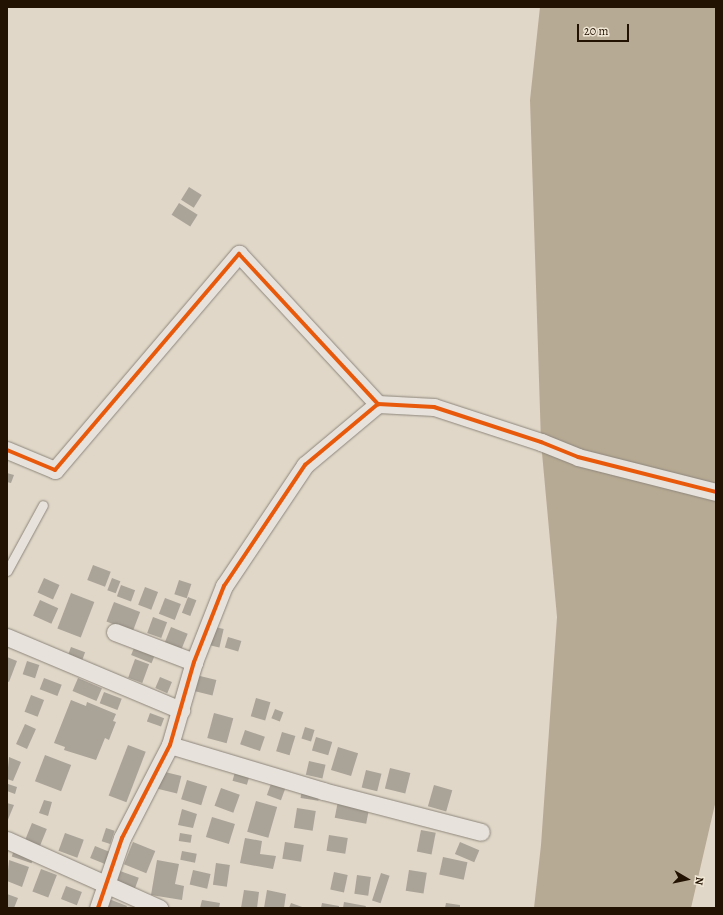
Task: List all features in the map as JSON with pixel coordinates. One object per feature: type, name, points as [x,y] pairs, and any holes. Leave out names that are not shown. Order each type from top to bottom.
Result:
[{"type":"street","points":[[7,450],[55,470],[239,254],[378,404]]},
{"type":"street","points":[[98,908],[122,838],[170,745],[182,710],[194,662],[224,586],[305,465],[378,404],[434,407],[541,442],[578,457],[716,492]]},
{"type":"street","points":[[115,632],[194,662]]},
{"type":"street","points":[[7,637],[182,710]]},
{"type":"street","points":[[170,745],[323,791],[481,832]]},
{"type":"street","points":[[7,840],[159,908]]},
{"type":"lane","points":[[7,571],[43,505]]},
{"type":"shaded area","points":[[540,7],[716,7],[716,800],[691,908],[534,908],[541,845],[557,617],[541,442],[530,100]]},
{"type":"building","points":[[189,187],[202,195],[194,208],[181,200]]},
{"type":"building","points":[[179,203],[198,215],[190,227],[172,215]]},
{"type":"building","points":[[7,473],[14,475],[11,483],[7,482]]},
{"type":"building","points":[[93,565],[111,572],[105,587],[87,580]]},
{"type":"building","points":[[44,578],[60,585],[53,600],[37,593]]},
{"type":"building","points":[[112,578],[120,581],[116,593],[107,590]]},
{"type":"building","points":[[179,580],[191,584],[187,598],[174,594]]},
{"type":"building","points":[[121,585],[135,590],[131,601],[117,596]]},
{"type":"building","points":[[145,587],[158,592],[151,610],[138,605]]},
{"type":"building","points":[[71,593],[94,602],[81,637],[57,628]]},
{"type":"building","points":[[188,597],[196,600],[190,616],[182,613]]},
{"type":"building","points":[[165,598],[181,604],[175,620],[159,614]]},
{"type":"building","points":[[40,600],[58,608],[51,624],[33,616]]},
{"type":"building","points":[[114,602],[140,612],[133,632],[106,622]]},
{"type":"building","points":[[153,617],[167,622],[161,638],[147,633]]},
{"type":"building","points":[[211,626],[224,629],[219,647],[207,645]]},
{"type":"building","points":[[171,627],[188,634],[179,654],[163,647]]},
{"type":"building","points":[[228,637],[241,641],[238,652],[225,648]]},
{"type":"building","points":[[136,643],[156,651],[152,663],[131,655]]},
{"type":"building","points":[[71,647],[85,652],[81,663],[67,658]]},
{"type":"building","points":[[7,657],[17,661],[9,682],[7,681]]},
{"type":"building","points":[[135,659],[149,664],[142,683],[128,678]]},
{"type":"building","points":[[27,661],[39,665],[35,678],[23,674]]},
{"type":"building","points":[[196,675],[216,680],[213,696],[192,691]]},
{"type":"building","points":[[160,677],[172,682],[167,693],[155,688]]},
{"type":"building","points":[[44,678],[62,685],[57,696],[40,689]]},
{"type":"building","points":[[78,678],[102,688],[96,701],[73,691]]},
{"type":"building","points":[[104,692],[122,699],[117,710],[100,703]]},
{"type":"building","points":[[31,695],[44,700],[38,717],[25,712]]},
{"type":"building","points":[[256,698],[270,702],[265,720],[251,716]]},
{"type":"building","points":[[71,700],[86,706],[87,702],[116,714],[113,721],[116,722],[109,740],[105,738],[96,760],[64,750],[65,747],[54,743]]},
{"type":"building","points":[[275,709],[283,712],[280,722],[271,718]]},
{"type":"building","points":[[150,713],[164,718],[161,727],[147,721]]},
{"type":"building","points":[[214,713],[233,718],[227,743],[207,738]]},
{"type":"building","points":[[25,724],[36,729],[27,749],[16,744]]},
{"type":"building","points":[[305,727],[315,730],[311,741],[301,738]]},
{"type":"building","points":[[245,730],[265,737],[260,751],[240,744]]},
{"type":"building","points":[[282,732],[295,736],[290,755],[276,751]]},
{"type":"building","points":[[316,737],[332,742],[328,755],[312,750]]},
{"type":"building","points":[[128,745],[146,752],[126,802],[109,795]]},
{"type":"building","points":[[338,747],[358,753],[351,776],[331,770]]},
{"type":"building","points":[[45,755],[71,765],[61,791],[35,781]]},
{"type":"building","points":[[9,757],[21,762],[13,781],[7,779]]},
{"type":"building","points":[[309,761],[326,765],[322,778],[306,775]]},
{"type":"building","points":[[390,768],[410,773],[405,793],[385,788]]},
{"type":"building","points":[[366,770],[382,774],[377,791],[362,787]]},
{"type":"building","points":[[161,771],[181,776],[177,794],[157,788]]},
{"type":"building","points":[[235,772],[249,776],[247,785],[233,781]]},
{"type":"building","points":[[187,780],[207,786],[201,805],[181,799]]},
{"type":"building","points":[[272,781],[286,786],[281,800],[267,795]]},
{"type":"building","points":[[8,784],[17,787],[15,794],[7,791]]},
{"type":"building","points":[[434,785],[452,790],[446,811],[428,806]]},
{"type":"building","points":[[221,788],[240,795],[233,813],[215,806]]},
{"type":"building","points":[[302,789],[320,792],[318,801],[301,798]]},
{"type":"building","points":[[44,800],[52,802],[48,816],[39,813]]},
{"type":"building","points":[[256,801],[277,807],[268,838],[247,832]]},
{"type":"building","points":[[338,801],[369,807],[366,824],[335,818]]},
{"type":"building","points":[[7,803],[14,805],[7,822]]},
{"type":"building","points":[[297,808],[316,811],[313,831],[294,828]]},
{"type":"building","points":[[182,809],[197,814],[193,828],[178,825]]},
{"type":"building","points":[[212,817],[235,824],[229,844],[206,837]]},
{"type":"building","points":[[32,823],[47,829],[40,847],[25,841]]},
{"type":"building","points":[[106,828],[115,831],[110,844],[102,841]]},
{"type":"building","points":[[421,830],[436,833],[432,854],[417,852]]},
{"type":"building","points":[[65,833],[84,840],[77,858],[59,851]]},
{"type":"building","points":[[180,833],[192,835],[191,843],[179,841]]},
{"type":"building","points":[[329,835],[348,838],[345,854],[326,851]]},
{"type":"building","points":[[245,838],[262,841],[260,854],[276,856],[273,869],[240,863]]},
{"type":"building","points":[[133,842],[155,851],[146,873],[124,864]]},
{"type":"building","points":[[285,842],[304,845],[301,862],[282,859]]},
{"type":"building","points":[[460,842],[479,850],[474,862],[455,854]]},
{"type":"building","points":[[95,846],[110,852],[105,864],[90,858]]},
{"type":"building","points":[[15,847],[35,854],[32,863],[12,856]]},
{"type":"building","points":[[182,851],[197,854],[195,863],[180,860]]},
{"type":"building","points":[[443,857],[467,862],[464,880],[439,875]]},
{"type":"building","points":[[9,860],[29,867],[22,887],[7,881]]},
{"type":"building","points":[[157,860],[179,864],[175,884],[184,886],[182,900],[151,895]]},
{"type":"building","points":[[216,863],[230,865],[227,887],[213,885]]},
{"type":"building","points":[[41,869],[57,875],[48,897],[32,891]]},
{"type":"building","points":[[193,870],[211,874],[207,889],[190,885]]},
{"type":"building","points":[[409,870],[427,873],[423,894],[406,891]]},
{"type":"building","points":[[120,871],[139,878],[134,890],[116,883]]},
{"type":"building","points":[[334,872],[348,875],[344,893],[330,890]]},
{"type":"building","points":[[381,873],[390,876],[381,903],[372,901]]},
{"type":"building","points":[[357,875],[371,877],[368,896],[354,894]]},
{"type":"building","points":[[66,886],[82,892],[77,905],[61,899]]},
{"type":"building","points":[[244,890],[259,892],[257,908],[241,908]]},
{"type":"building","points":[[267,890],[286,894],[284,908],[264,908]]},
{"type":"building","points":[[7,894],[18,898],[14,908],[7,908]]},
{"type":"building","points":[[109,899],[127,906],[126,908],[105,908]]},
{"type":"building","points":[[202,900],[220,903],[219,908],[200,908]]},
{"type":"building","points":[[344,902],[366,906],[365,908],[343,908]]},
{"type":"building","points":[[291,903],[305,908],[289,908]]},
{"type":"building","points":[[322,903],[339,906],[339,908],[321,908]]},
{"type":"building","points":[[446,903],[460,905],[460,908],[445,908]]},
{"type":"cycle path","points":[[7,450],[55,470],[239,254],[378,404]]},
{"type":"cycle path","points":[[98,908],[122,838],[170,745],[194,662],[224,586],[305,465],[378,404],[434,407],[541,442],[578,457],[716,492]]}]
